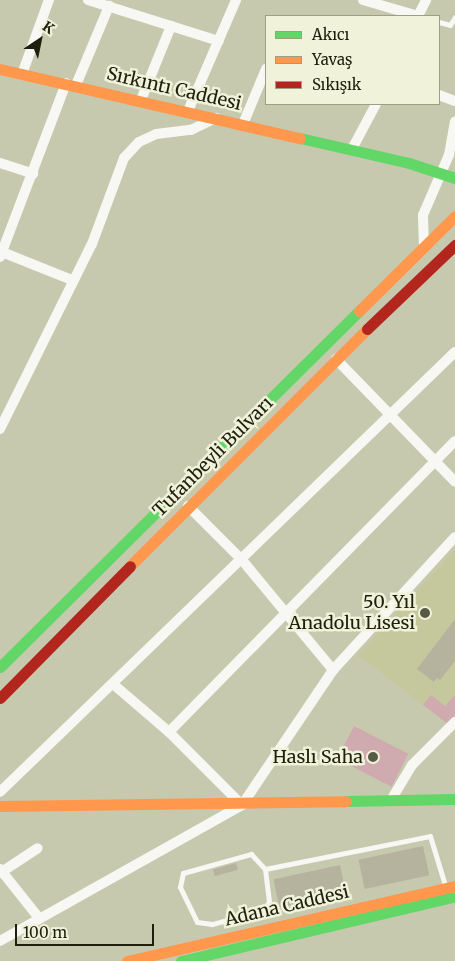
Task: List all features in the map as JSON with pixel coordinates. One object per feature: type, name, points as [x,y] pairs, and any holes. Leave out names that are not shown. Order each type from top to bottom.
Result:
[{"type":"main road","name":"Sırkıntı Caddesi","points":[[0,69],[352,149],[455,178]]},
{"type":"main road","name":"Tufanbeyli Bulvarı","points":[[0,667],[455,216]]},
{"type":"main road","name":"Tufanbeyli Bulvarı","points":[[0,698],[188,506],[336,359],[455,245]]},
{"type":"main road","points":[[0,806],[242,805],[455,799]]},
{"type":"main road","name":"Adana Caddesi","points":[[127,961],[450,887]]},
{"type":"main road","points":[[181,961],[455,897]]},
{"type":"street","points":[[22,74],[49,0]]},
{"type":"street","points":[[88,0],[219,41]]},
{"type":"street","points":[[188,111],[236,0]]},
{"type":"street","points":[[363,0],[415,15]]},
{"type":"street","points":[[418,15],[426,0]]},
{"type":"street","points":[[72,280],[1,254],[3,241],[71,84],[109,6]]},
{"type":"street","points":[[141,100],[171,26]]},
{"type":"street","points":[[243,124],[265,71]]},
{"type":"street","points":[[440,95],[455,101]]},
{"type":"street","points":[[352,149],[375,105]]},
{"type":"street","points":[[0,429],[72,280],[92,244],[124,158],[138,142],[156,134],[191,130],[217,118]]},
{"type":"street","points":[[424,246],[423,215],[449,156],[455,122]]},
{"type":"street","points":[[0,164],[33,174]]},
{"type":"street","points":[[0,792],[455,352]]},
{"type":"street","points":[[336,359],[455,482]]},
{"type":"street","points":[[169,732],[455,441]]},
{"type":"street","points":[[188,506],[242,560],[333,670]]},
{"type":"street","points":[[0,941],[242,805],[333,670],[455,537]]},
{"type":"street","points":[[113,684],[169,732],[242,805]]},
{"type":"street","points":[[391,800],[412,765],[455,722]]},
{"type":"street","points":[[38,848],[1,871],[39,918]]},
{"type":"lane","points":[[440,22],[450,25],[455,17]]},
{"type":"lane","points":[[266,869],[430,836],[450,887]]},
{"type":"lane","points":[[251,854],[266,869],[269,902],[263,910],[212,924],[197,922],[180,887],[183,872],[251,854]]},
{"type":"shaded area","name":"50. Yıl Anadolu Lisesi","points":[[455,550],[455,716],[448,724],[358,655]]},
{"type":"shaded area","points":[[431,695],[445,706],[455,695],[455,716],[448,724],[423,705]]},
{"type":"shaded area","name":"Haslı Saha","points":[[354,726],[408,754],[392,787],[337,759]]},
{"type":"building","points":[[455,619],[455,661],[440,680],[437,678],[434,682],[417,669]]},
{"type":"building","points":[[423,846],[429,875],[365,889],[358,860]]},
{"type":"building","points":[[236,863],[238,870],[215,876],[213,870]]},
{"type":"building","points":[[340,865],[346,893],[280,908],[273,879]]},
{"type":"traffic: fast","points":[[300,138],[409,163],[455,178]]},
{"type":"traffic: fast","points":[[0,667],[359,311]]},
{"type":"traffic: fast","points":[[346,801],[455,799]]},
{"type":"traffic: fast","points":[[181,961],[452,897]]},
{"type":"traffic: slow","points":[[0,69],[300,138]]},
{"type":"traffic: slow","points":[[359,311],[455,216]]},
{"type":"traffic: slow","points":[[130,566],[367,329]]},
{"type":"traffic: slow","points":[[0,806],[346,801]]},
{"type":"traffic: slow","points":[[127,961],[455,886]]},
{"type":"traffic: jam","points":[[367,329],[455,245]]},
{"type":"traffic: jam","points":[[0,698],[130,566]]},
{"type":"place","name":"50. Yıl Anadolu Lisesi","points":[[425,613]]},
{"type":"place","name":"Haslı Saha","points":[[373,757]]}]
